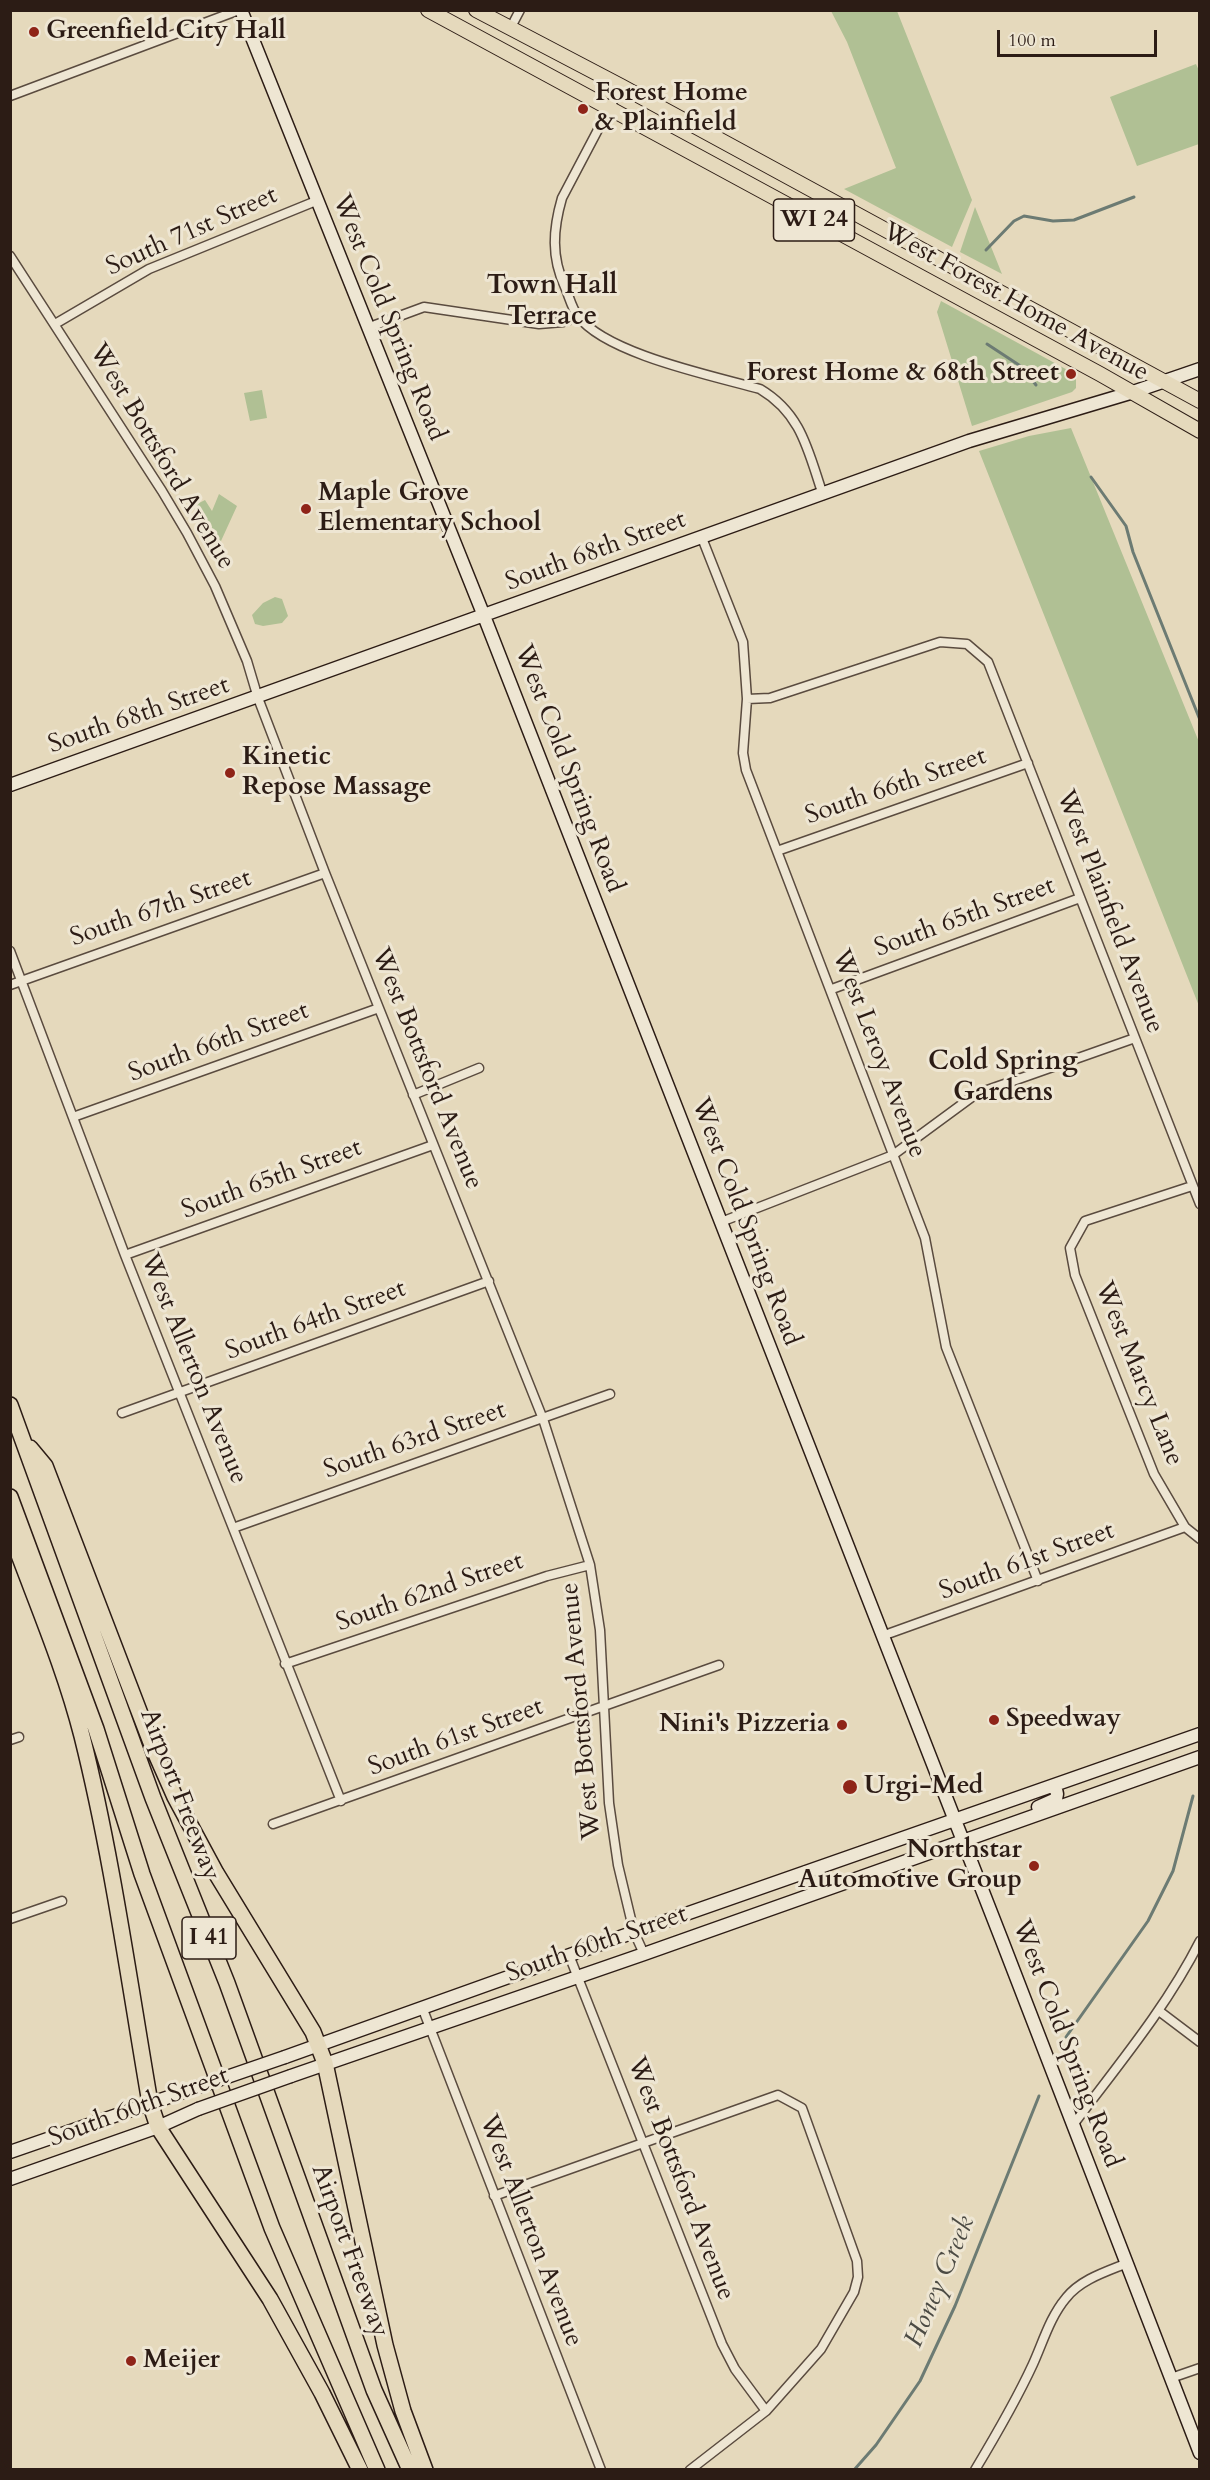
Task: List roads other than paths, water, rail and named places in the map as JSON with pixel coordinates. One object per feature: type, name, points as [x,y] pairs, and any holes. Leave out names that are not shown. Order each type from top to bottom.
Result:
[{"type":"highway","name":"Airport Freeway","points":[[10,1405],[153,1798],[227,1983],[374,2390],[410,2469]]},
{"type":"highway","points":[[24,1441],[45,1466],[152,1745],[175,1797],[216,1873],[313,2032],[318,2044],[325,2063],[385,2345],[403,2411],[425,2469]]},
{"type":"highway","name":"Airport Freeway","points":[[13,1503],[96,1729],[142,1874],[272,2228],[377,2469]]},
{"type":"highway","points":[[13,1503],[13,1539],[70,1696],[89,1767],[112,1882],[150,2103],[159,2127],[267,2294],[322,2393],[360,2469]]},
{"type":"main road","name":"West Forest Home Avenue","points":[[428,10],[1200,431]]},
{"type":"main road","name":"West Forest Home Avenue","points":[[476,10],[621,86],[1200,401]]},
{"type":"street","points":[[10,96],[240,10]]},
{"type":"street","name":"West Cold Spring Road","points":[[240,10],[484,616],[955,1819],[1125,2264],[1200,2453]]},
{"type":"street","points":[[510,29],[520,10]]},
{"type":"street","points":[[621,86],[562,198],[556,217],[553,238],[558,271],[578,317],[603,337],[632,352],[760,389],[777,399],[792,416],[802,435],[823,495]]},
{"type":"street","name":"South 71st Street","points":[[55,324],[149,269],[316,201]]},
{"type":"street","name":"West Bottsford Avenue","points":[[10,256],[162,491],[203,562],[247,661],[258,698],[326,873],[543,1419],[590,1565],[600,1630],[609,1803],[618,1865],[634,1932],[644,1954]]},
{"type":"street","points":[[367,328],[424,307],[539,324],[563,322],[578,317]]},
{"type":"street","name":"South 68th Street","points":[[10,785],[258,698],[969,441],[1130,393],[1200,369]]},
{"type":"street","name":"West Leroy Avenue","points":[[702,538],[743,642],[747,699],[744,762],[925,1238],[946,1347],[1038,1581]]},
{"type":"street","name":"West Plainfield Avenue","points":[[747,699],[770,698],[940,642],[967,644],[988,662],[1200,1204]]},
{"type":"street","name":"South 66th Street","points":[[777,851],[1028,763]]},
{"type":"street","name":"South 67th Street","points":[[10,985],[326,873]]},
{"type":"street","name":"South 65th Street","points":[[832,989],[1080,898]]},
{"type":"street","name":"West Allerton Avenue","points":[[10,951],[125,1255],[341,1801]]},
{"type":"street","name":"South 66th Street","points":[[73,1118],[379,1008]]},
{"type":"street","points":[[721,1222],[893,1155],[976,1094],[1135,1038]]},
{"type":"street","points":[[413,1095],[479,1068]]},
{"type":"street","name":"South 65th Street","points":[[125,1255],[433,1145]]},
{"type":"street","name":"West Marcy Lane","points":[[1192,1186],[1085,1221],[1070,1248],[1075,1275],[1154,1474],[1185,1527],[1200,1539]]},
{"type":"street","name":"South 64th Street","points":[[122,1413],[489,1281]]},
{"type":"street","name":"South 63rd Street","points":[[233,1528],[610,1394]]},
{"type":"street","name":"South 61st Street","points":[[882,1636],[1185,1527]]},
{"type":"street","name":"South 62nd Street","points":[[285,1664],[547,1576],[590,1565]]},
{"type":"street","name":"South 61st Street","points":[[273,1824],[719,1665]]},
{"type":"street","name":"South 60th Street","points":[[10,2152],[1200,1734]]},
{"type":"street","name":"South 60th Street","points":[[10,2179],[159,2127],[198,2109],[429,2026],[644,1954],[1200,1757]]},
{"type":"street","points":[[1030,1817],[1038,1807],[1056,1799],[1058,1794],[1055,1785]]},
{"type":"street","points":[[10,1919],[62,1901]]},
{"type":"street","points":[[1073,2125],[1159,2011],[1200,1941]]},
{"type":"street","name":"West Bottsford Avenue","points":[[569,1955],[722,2344],[735,2369],[766,2411]]},
{"type":"street","name":"West Allerton Avenue","points":[[422,2007],[601,2469]]},
{"type":"street","points":[[1159,2011],[1200,2042]]},
{"type":"street","points":[[494,2196],[778,2095],[802,2108],[857,2261],[858,2277],[854,2292],[821,2349],[766,2411],[690,2469]]},
{"type":"street","points":[[975,2469],[1001,2428],[1055,2314],[1067,2296],[1094,2276],[1125,2264]]},
{"type":"street","points":[[1171,2378],[1200,2368]]},
{"type":"waterway","points":[[986,250],[1014,221],[1024,216],[1053,221],[1074,220],[1134,197]]},
{"type":"waterway","points":[[987,344],[1022,367],[1036,385]]},
{"type":"waterway","points":[[1091,477],[1126,526],[1133,552],[1200,720]]},
{"type":"waterway","name":"Honey Creek","points":[[1066,2037],[1148,1921],[1173,1871],[1193,1796]]},
{"type":"waterway","name":"Honey Creek","points":[[854,2470],[876,2445],[920,2381],[955,2306],[1039,2096]]},
{"type":"place","name":"Greenfield City Hall","points":[[34,32]]},
{"type":"place","name":"Forest Home & Plainfield","points":[[583,109]]},
{"type":"place","name":"Forest Home & 68th Street","points":[[1071,374]]},
{"type":"place","name":"Maple Grove Elementary School","points":[[306,509]]},
{"type":"place","name":"Kinetic Repose Massage","points":[[230,773]]},
{"type":"place","name":"Speedway","points":[[994,1720]]},
{"type":"place","name":"Nini's Pizzeria","points":[[842,1725]]},
{"type":"place","name":"Urgi-Med","points":[[850,1787]]},
{"type":"place","name":"Northstar Automotive Group","points":[[1034,1866]]},
{"type":"place","name":"Meijer","points":[[131,2361]]},
{"type":"district","name":"Town Hall Terrace","points":[[552,302]]},
{"type":"district","name":"Cold Spring Gardens","points":[[1003,1078]]}]
